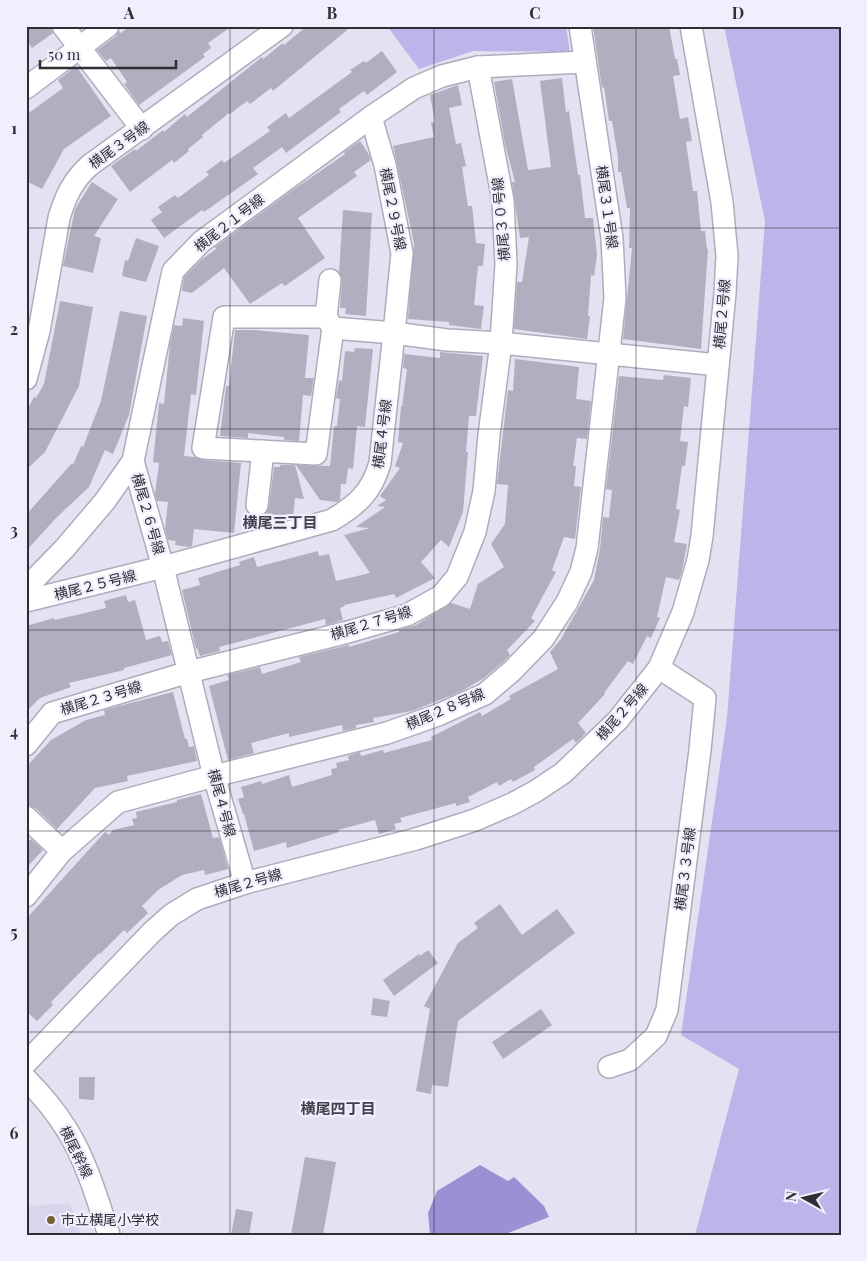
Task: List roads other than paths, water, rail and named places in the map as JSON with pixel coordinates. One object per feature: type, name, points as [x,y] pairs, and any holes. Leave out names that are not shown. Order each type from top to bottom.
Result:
[{"type":"street","points":[[63,26],[78,48],[142,128]]},
{"type":"street","points":[[26,88],[108,26]]},
{"type":"street","name":"横尾３号線","points":[[26,379],[39,331],[64,200],[78,176],[90,165],[282,26]]},
{"type":"street","name":"横尾３１号線","points":[[580,26],[612,238],[615,298],[609,353]]},
{"type":"street","name":"横尾２号線","points":[[26,1063],[152,932],[171,915],[198,899],[244,883],[416,839],[475,820],[512,804],[563,773],[618,720],[659,668],[683,612],[698,560],[702,536],[727,256],[725,224],[691,26]]},
{"type":"street","name":"横尾２１号線","points":[[26,588],[65,548],[99,508],[133,461],[173,271],[201,242],[371,117],[414,88],[442,76],[478,66],[585,62]]},
{"type":"street","name":"横尾３０号線","points":[[478,66],[503,201],[506,264],[501,343]]},
{"type":"street","name":"横尾２９号線","points":[[371,117],[385,166],[402,253],[394,333]]},
{"type":"street","points":[[330,280],[330,323],[316,454],[203,448],[224,317],[330,323],[448,340],[609,353],[718,365]]},
{"type":"street","name":"横尾４号線","points":[[244,883],[214,776],[163,567],[332,520],[351,508],[369,491],[377,476],[380,463],[394,333]]},
{"type":"street","name":"横尾２７号線","points":[[189,672],[348,632],[407,615],[441,596],[457,578],[475,532],[484,491],[489,434],[501,343]]},
{"type":"street","name":"横尾２８号線","points":[[26,896],[62,851],[118,802],[387,733],[438,715],[485,694],[512,670],[543,639],[567,602],[581,572],[588,548],[609,353]]},
{"type":"street","points":[[257,505],[264,451]]},
{"type":"street","name":"横尾２６号線","points":[[133,461],[163,567]]},
{"type":"street","name":"横尾２５号線","points":[[26,601],[163,567]]},
{"type":"street","name":"横尾３３号線","points":[[609,1067],[630,1060],[656,1036],[667,1010],[700,750],[705,698],[659,668]]},
{"type":"street","name":"横尾２３号線","points":[[26,745],[52,713],[189,672]]},
{"type":"street","points":[[26,817],[62,851]]},
{"type":"street","name":"横尾幹線","points":[[26,1079],[46,1101],[74,1142],[109,1235]]},
{"type":"place","name":"市立横尾小学校","points":[[51,1220]]},
{"type":"district","name":"横尾三丁目","points":[[280,523]]},
{"type":"district","name":"横尾四丁目","points":[[338,1109]]}]
